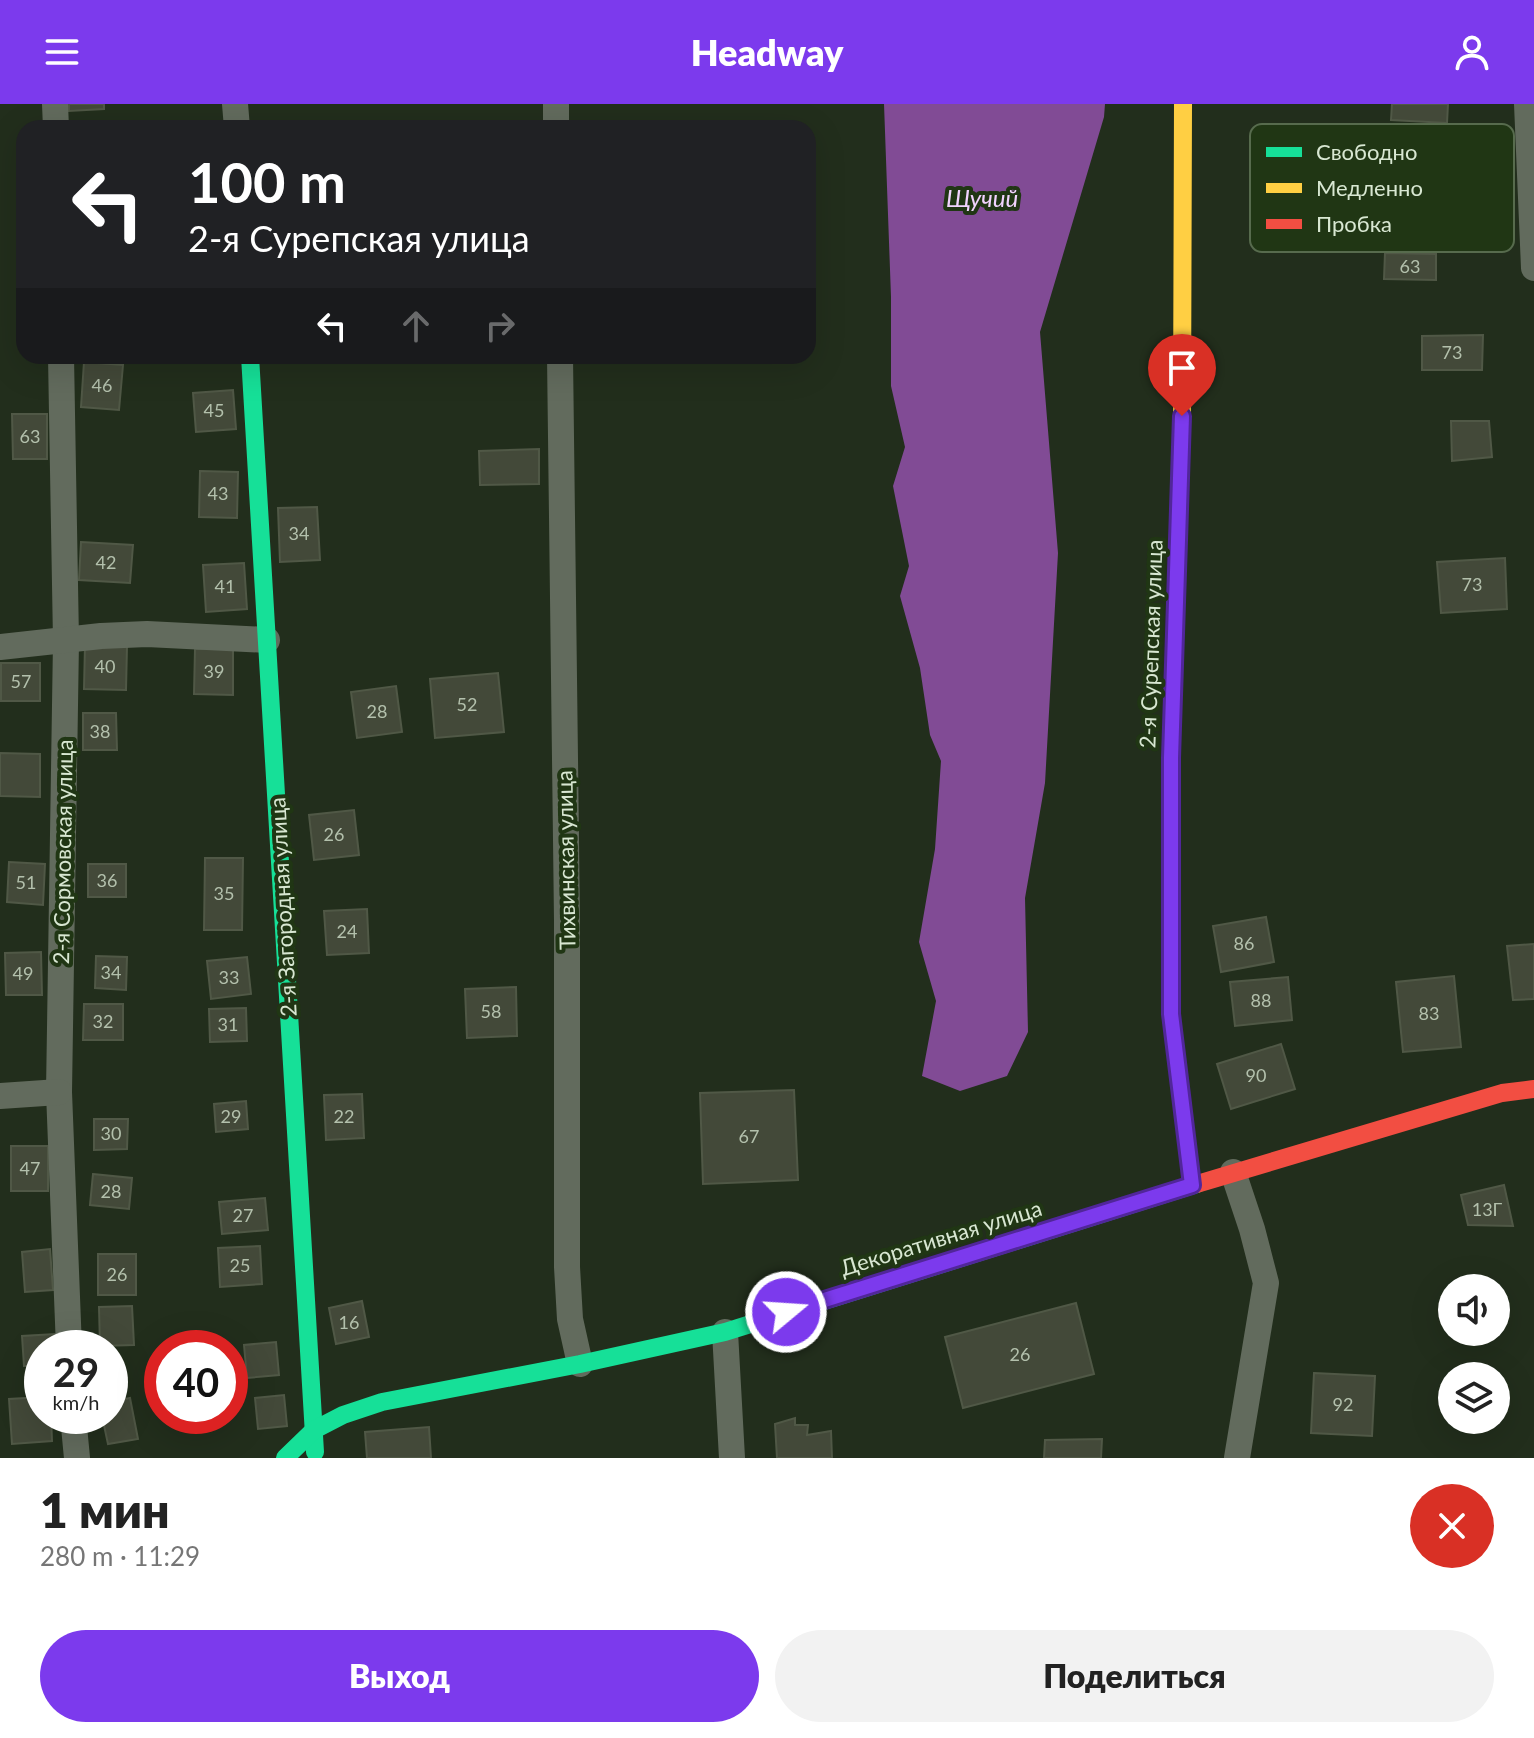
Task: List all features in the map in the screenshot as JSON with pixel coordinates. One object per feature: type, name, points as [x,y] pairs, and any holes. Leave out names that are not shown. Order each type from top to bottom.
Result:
[{"type":"street","name":"2-я Сурепская улица","points":[[1183,104],[1182,416],[1171,758],[1171,1014],[1192,1185]]},
{"type":"street","points":[[1527,104],[1534,268]]},
{"type":"street","name":"2-я Сормовская улица","points":[[61,364],[66,641],[59,1092],[68,1330]]},
{"type":"street","name":"2-я Загородная улица","points":[[250,364],[315,1458]]},
{"type":"street","name":"Тихвинская улица","points":[[560,364],[567,920],[567,1267],[570,1319],[580,1364]]},
{"type":"street","points":[[0,647],[147,634],[267,640]]},
{"type":"street","name":"Декоративная улица","points":[[285,1458],[314,1430],[343,1415],[382,1402],[725,1332],[1233,1172],[1502,1093],[1534,1089]]},
{"type":"street","points":[[0,1096],[59,1092]]},
{"type":"street","points":[[1233,1172],[1266,1283],[1237,1458]]},
{"type":"street","points":[[725,1332],[732,1458]]},
{"type":"street","points":[[75,1434],[77,1458]]},
{"type":"water","name":"Щучий","points":[[884,104],[1105,104],[1104,117],[1040,332],[1058,553],[1045,783],[1025,898],[1028,1032],[1007,1076],[960,1091],[922,1076],[936,1001],[919,942],[935,849],[941,761],[930,735],[920,668],[900,596],[909,566],[893,486],[905,447],[891,386]]},
{"type":"building","points":[[69,104],[104,104],[104,109],[69,111]]},
{"type":"building","points":[[1392,104],[1448,104],[1447,123],[1391,120]]},
{"type":"building","points":[[1385,253],[1436,254],[1436,280],[1384,279]]},
{"type":"building","points":[[1483,335],[1482,370],[1422,370],[1422,336]]},
{"type":"building","points":[[84,364],[123,365],[119,410],[81,407]]},
{"type":"building","points":[[233,390],[236,429],[196,432],[193,393]]},
{"type":"building","points":[[12,414],[47,414],[47,459],[13,459]]},
{"type":"building","points":[[1451,421],[1489,421],[1492,457],[1452,461]]},
{"type":"building","points":[[539,449],[539,484],[480,485],[479,451]]},
{"type":"building","points":[[200,471],[238,472],[237,518],[199,517]]},
{"type":"building","points":[[317,507],[320,560],[280,562],[278,508]]},
{"type":"building","points":[[81,542],[133,545],[130,583],[79,580]]},
{"type":"building","points":[[1505,558],[1507,609],[1441,613],[1437,562]]},
{"type":"building","points":[[244,563],[247,609],[206,612],[203,565]]},
{"type":"building","points":[[85,645],[127,646],[126,690],[84,689]]},
{"type":"building","points":[[195,649],[233,649],[233,695],[194,694]]},
{"type":"building","points":[[1,663],[40,663],[40,701],[1,701]]},
{"type":"building","points":[[498,673],[504,732],[435,738],[430,679]]},
{"type":"building","points":[[396,686],[402,732],[357,738],[351,692]]},
{"type":"building","points":[[83,713],[116,713],[117,750],[83,750]]},
{"type":"building","points":[[0,753],[40,754],[40,797],[0,796]]},
{"type":"building","points":[[354,810],[359,855],[314,860],[309,815]]},
{"type":"building","points":[[205,858],[243,858],[242,930],[204,930]]},
{"type":"building","points":[[9,862],[45,864],[43,905],[7,902]]},
{"type":"building","points":[[88,864],[126,864],[126,897],[88,897]]},
{"type":"building","points":[[367,909],[369,953],[327,955],[324,911]]},
{"type":"building","points":[[1266,917],[1274,962],[1221,972],[1213,926]]},
{"type":"building","points":[[1534,944],[1534,999],[1513,1000],[1507,946]]},
{"type":"building","points":[[41,952],[42,995],[6,995],[5,953]]},
{"type":"building","points":[[96,956],[127,957],[126,990],[95,988]]},
{"type":"building","points":[[247,957],[251,994],[211,999],[207,961]]},
{"type":"building","points":[[1454,976],[1461,1047],[1403,1052],[1396,982]]},
{"type":"building","points":[[1288,977],[1292,1020],[1235,1026],[1230,982]]},
{"type":"building","points":[[516,987],[517,1036],[467,1038],[465,989]]},
{"type":"building","points":[[84,1004],[123,1004],[123,1040],[83,1040]]},
{"type":"building","points":[[246,1008],[247,1041],[210,1042],[209,1009]]},
{"type":"building","points":[[1281,1044],[1295,1089],[1231,1109],[1217,1064]]},
{"type":"building","points":[[794,1090],[798,1180],[703,1184],[700,1093]]},
{"type":"building","points":[[362,1094],[364,1138],[326,1140],[324,1095]]},
{"type":"building","points":[[246,1101],[248,1129],[216,1132],[214,1104]]},
{"type":"building","points":[[94,1119],[128,1119],[127,1149],[94,1150]]},
{"type":"building","points":[[11,1146],[48,1146],[48,1191],[11,1191]]},
{"type":"building","points":[[93,1174],[132,1178],[129,1209],[90,1205]]},
{"type":"building","points":[[1504,1185],[1513,1226],[1468,1225],[1461,1195]]},
{"type":"building","points":[[265,1198],[268,1230],[222,1234],[219,1202]]},
{"type":"building","points":[[260,1246],[262,1284],[220,1287],[218,1248]]},
{"type":"building","points":[[50,1249],[53,1290],[25,1292],[22,1252]]},
{"type":"building","points":[[98,1254],[136,1254],[136,1295],[98,1295]]},
{"type":"building","points":[[362,1301],[369,1337],[336,1344],[329,1308]]},
{"type":"building","points":[[1076,1303],[1094,1374],[963,1408],[945,1337]]},
{"type":"building","points":[[132,1306],[134,1345],[128,1345],[128,1330],[100,1330],[99,1307]]},
{"type":"building","points":[[276,1342],[279,1375],[248,1378],[248,1345]]},
{"type":"building","points":[[1314,1373],[1375,1376],[1372,1436],[1311,1433]]},
{"type":"building","points":[[284,1395],[287,1426],[258,1429],[255,1398]]},
{"type":"building","points":[[24,1398],[24,1434],[52,1434],[52,1441],[12,1444],[9,1399]]},
{"type":"building","points":[[128,1398],[138,1439],[108,1444],[106,1434],[128,1434]]},
{"type":"building","points":[[795,1418],[795,1425],[808,1425],[807,1435],[831,1431],[832,1458],[777,1458],[775,1424]]},
{"type":"building","points":[[429,1427],[431,1458],[367,1458],[365,1432]]},
{"type":"building","points":[[1102,1439],[1101,1458],[1044,1458],[1045,1440]]},
{"type":"traffic: fast","points":[[250,364],[315,1452]]},
{"type":"traffic: fast","points":[[1177,570],[1171,758],[1171,1014],[1192,1185]]},
{"type":"traffic: fast","points":[[285,1458],[314,1430],[343,1415],[382,1402],[725,1332],[1197,1184]]},
{"type":"traffic: slow","points":[[1177,570],[1182,416],[1183,104]]},
{"type":"traffic: jam","points":[[1197,1184],[1502,1093],[1534,1089]]},
{"type":"route","points":[[786,1312],[1192,1185],[1171,1014],[1171,758],[1182,416]]}]
